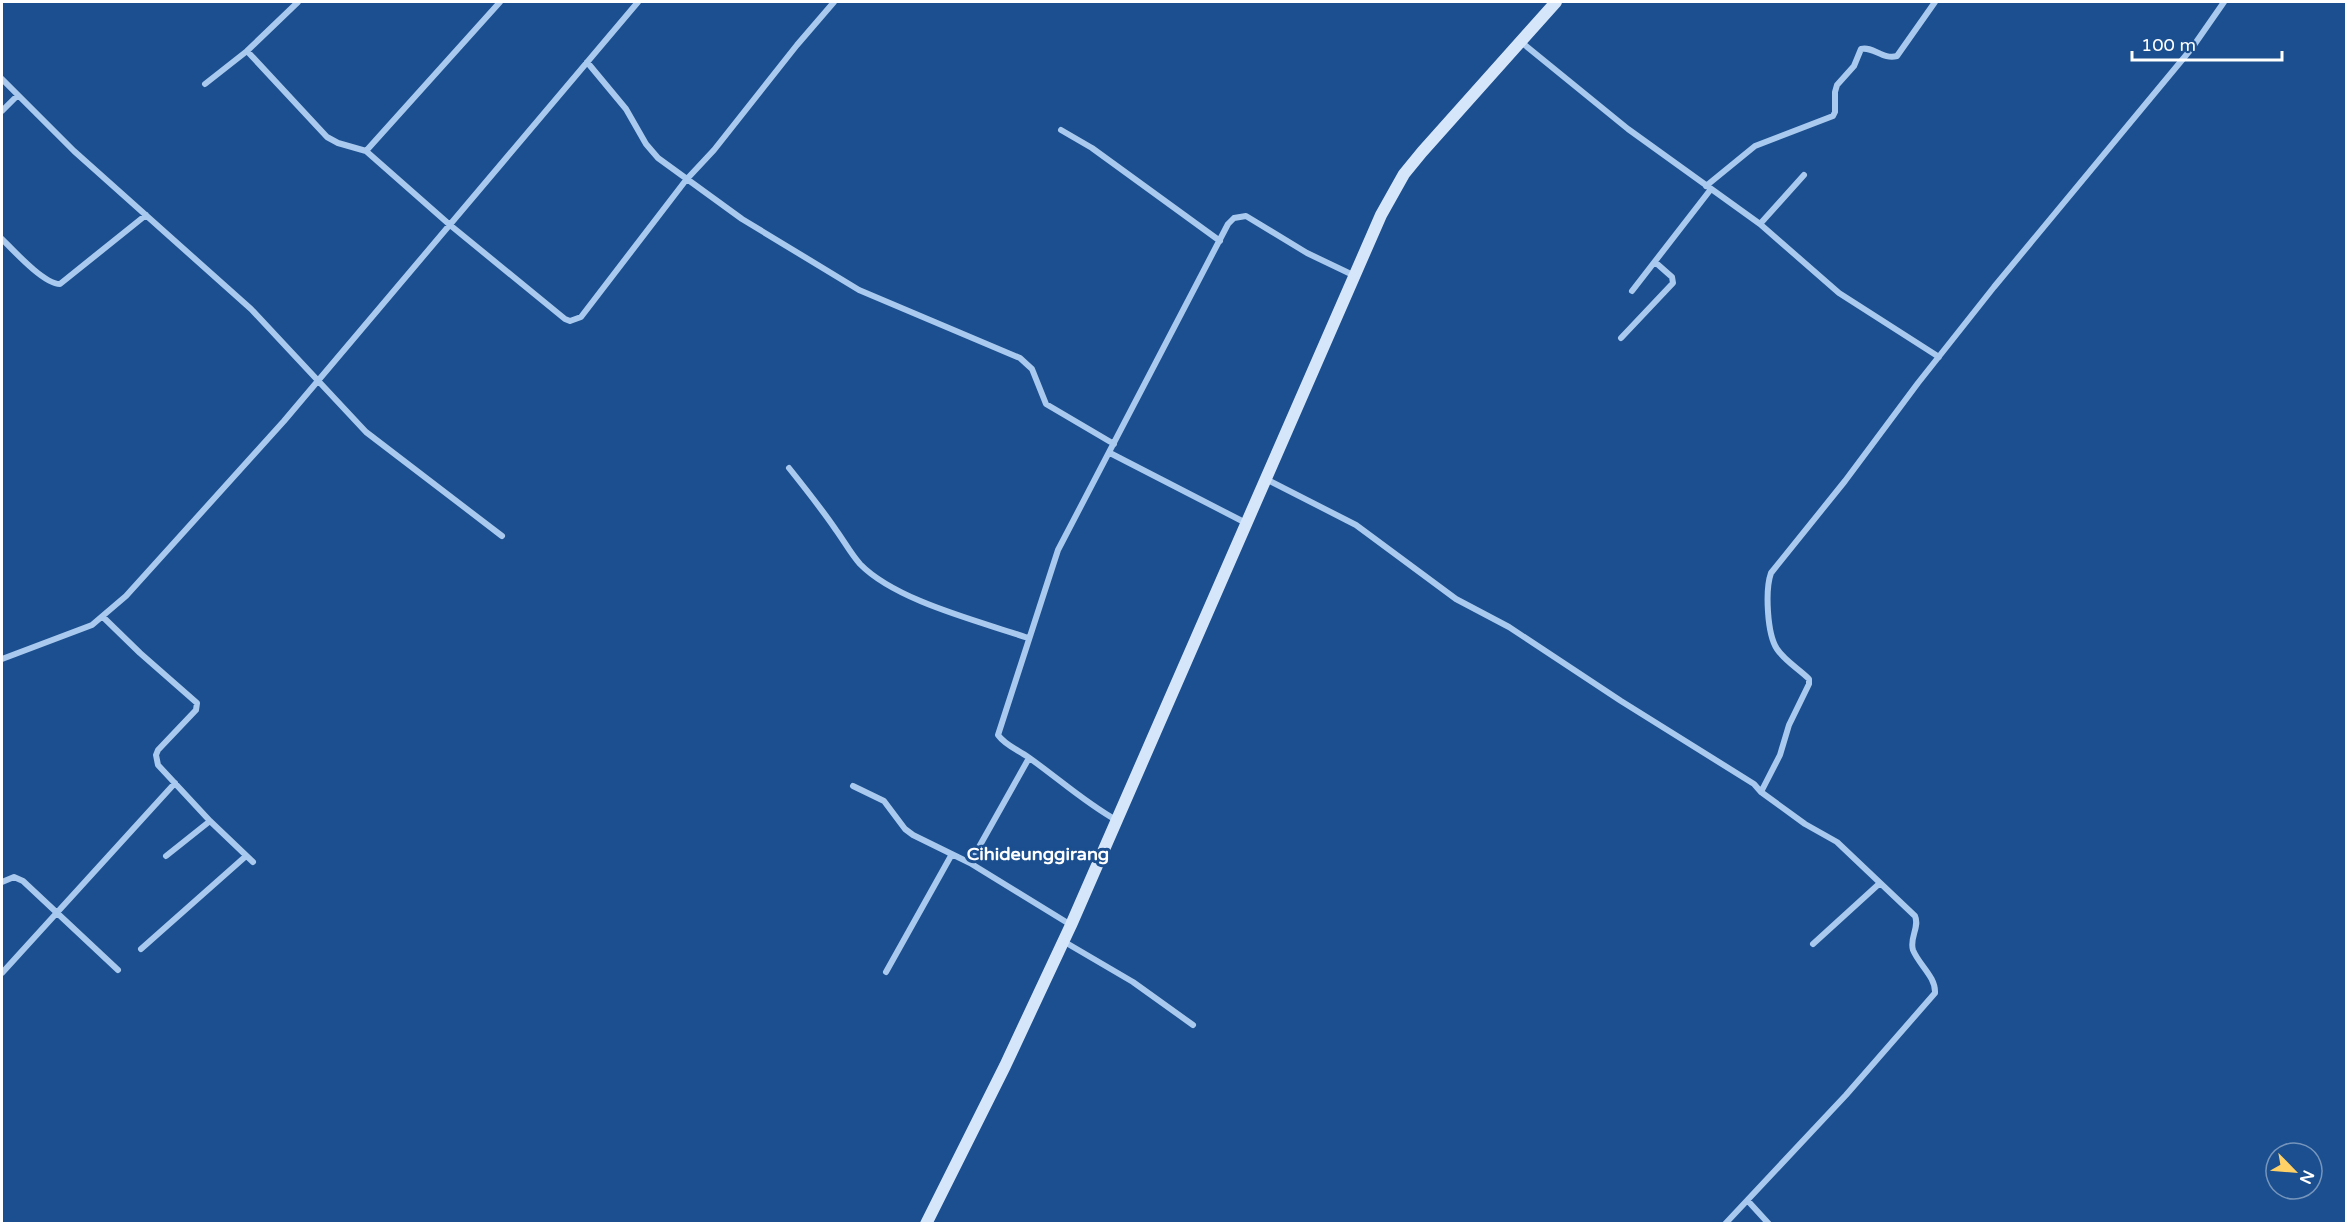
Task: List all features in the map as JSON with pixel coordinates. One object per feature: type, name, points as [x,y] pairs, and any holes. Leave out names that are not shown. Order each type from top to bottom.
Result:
[{"type":"main road","points":[[926,1224],[1005,1066],[1071,925],[1247,524],[1353,274],[1381,215],[1404,174],[1556,2]]},
{"type":"street","points":[[205,84],[247,51],[298,2]]},
{"type":"street","points":[[366,151],[500,2]]},
{"type":"street","points":[[2,659],[93,625],[134,587],[319,380],[638,2]]},
{"type":"street","points":[[247,51],[327,137],[338,143],[366,151],[450,225],[565,319],[576,320],[582,317],[686,180],[714,150],[834,2]]},
{"type":"street","points":[[1632,291],[1709,188],[1755,146],[1833,116],[1837,85],[1854,66],[1861,49],[1866,48],[1885,56],[1897,56],[1935,2]]},
{"type":"street","points":[[1761,792],[1780,755],[1789,725],[1809,684],[1805,675],[1777,649],[1773,639],[1767,596],[1767,584],[1771,573],[1845,481],[1939,357],[2192,48],[2224,2]]},
{"type":"street","points":[[1520,41],[1628,129],[1760,224],[1839,293],[1939,357]]},
{"type":"street","points":[[587,62],[626,109],[646,144],[658,158],[686,180],[748,223],[859,290],[1020,358],[1032,369],[1046,404],[1114,444]]},
{"type":"street","points":[[2,78],[74,151],[251,309],[366,432],[502,536]]},
{"type":"street","points":[[2,111],[18,95]]},
{"type":"street","points":[[1061,130],[1092,148],[1220,240]]},
{"type":"street","points":[[1760,224],[1804,175]]},
{"type":"street","points":[[2,239],[46,278],[53,283],[60,284],[146,215]]},
{"type":"street","points":[[1116,820],[1094,808],[998,735],[1058,549],[1220,240],[1234,218],[1246,216],[1307,253],[1353,274]]},
{"type":"street","points":[[1620,338],[1673,283],[1672,277],[1655,262]]},
{"type":"street","points":[[1110,453],[1247,524]]},
{"type":"street","points":[[789,468],[815,500],[851,553],[875,576],[921,600],[1028,638]]},
{"type":"street","points":[[1266,479],[1356,525],[1456,599],[1509,627],[1621,701],[1754,784],[1761,792],[1805,824],[1837,842],[1915,916],[1917,921],[1913,949],[1935,986],[1935,993],[1846,1095],[1725,1224]]},
{"type":"street","points":[[103,617],[197,703],[196,710],[158,750],[156,755],[158,765],[210,821],[253,862]]},
{"type":"street","points":[[970,863],[1029,758]]},
{"type":"street","points":[[2,973],[175,783]]},
{"type":"street","points":[[853,786],[884,801],[905,829],[913,835],[970,863],[1071,925]]},
{"type":"street","points":[[166,856],[210,821]]},
{"type":"street","points":[[886,972],[952,854]]},
{"type":"street","points":[[141,949],[246,855]]},
{"type":"street","points":[[2,882],[14,877],[19,878],[118,970]]},
{"type":"street","points":[[1813,944],[1880,883]]},
{"type":"street","points":[[1063,940],[1133,982],[1193,1025]]},
{"type":"street","points":[[1748,1201],[1769,1224]]},
{"type":"district","name":"Cihideunggirang","points":[[1038,854]]}]
